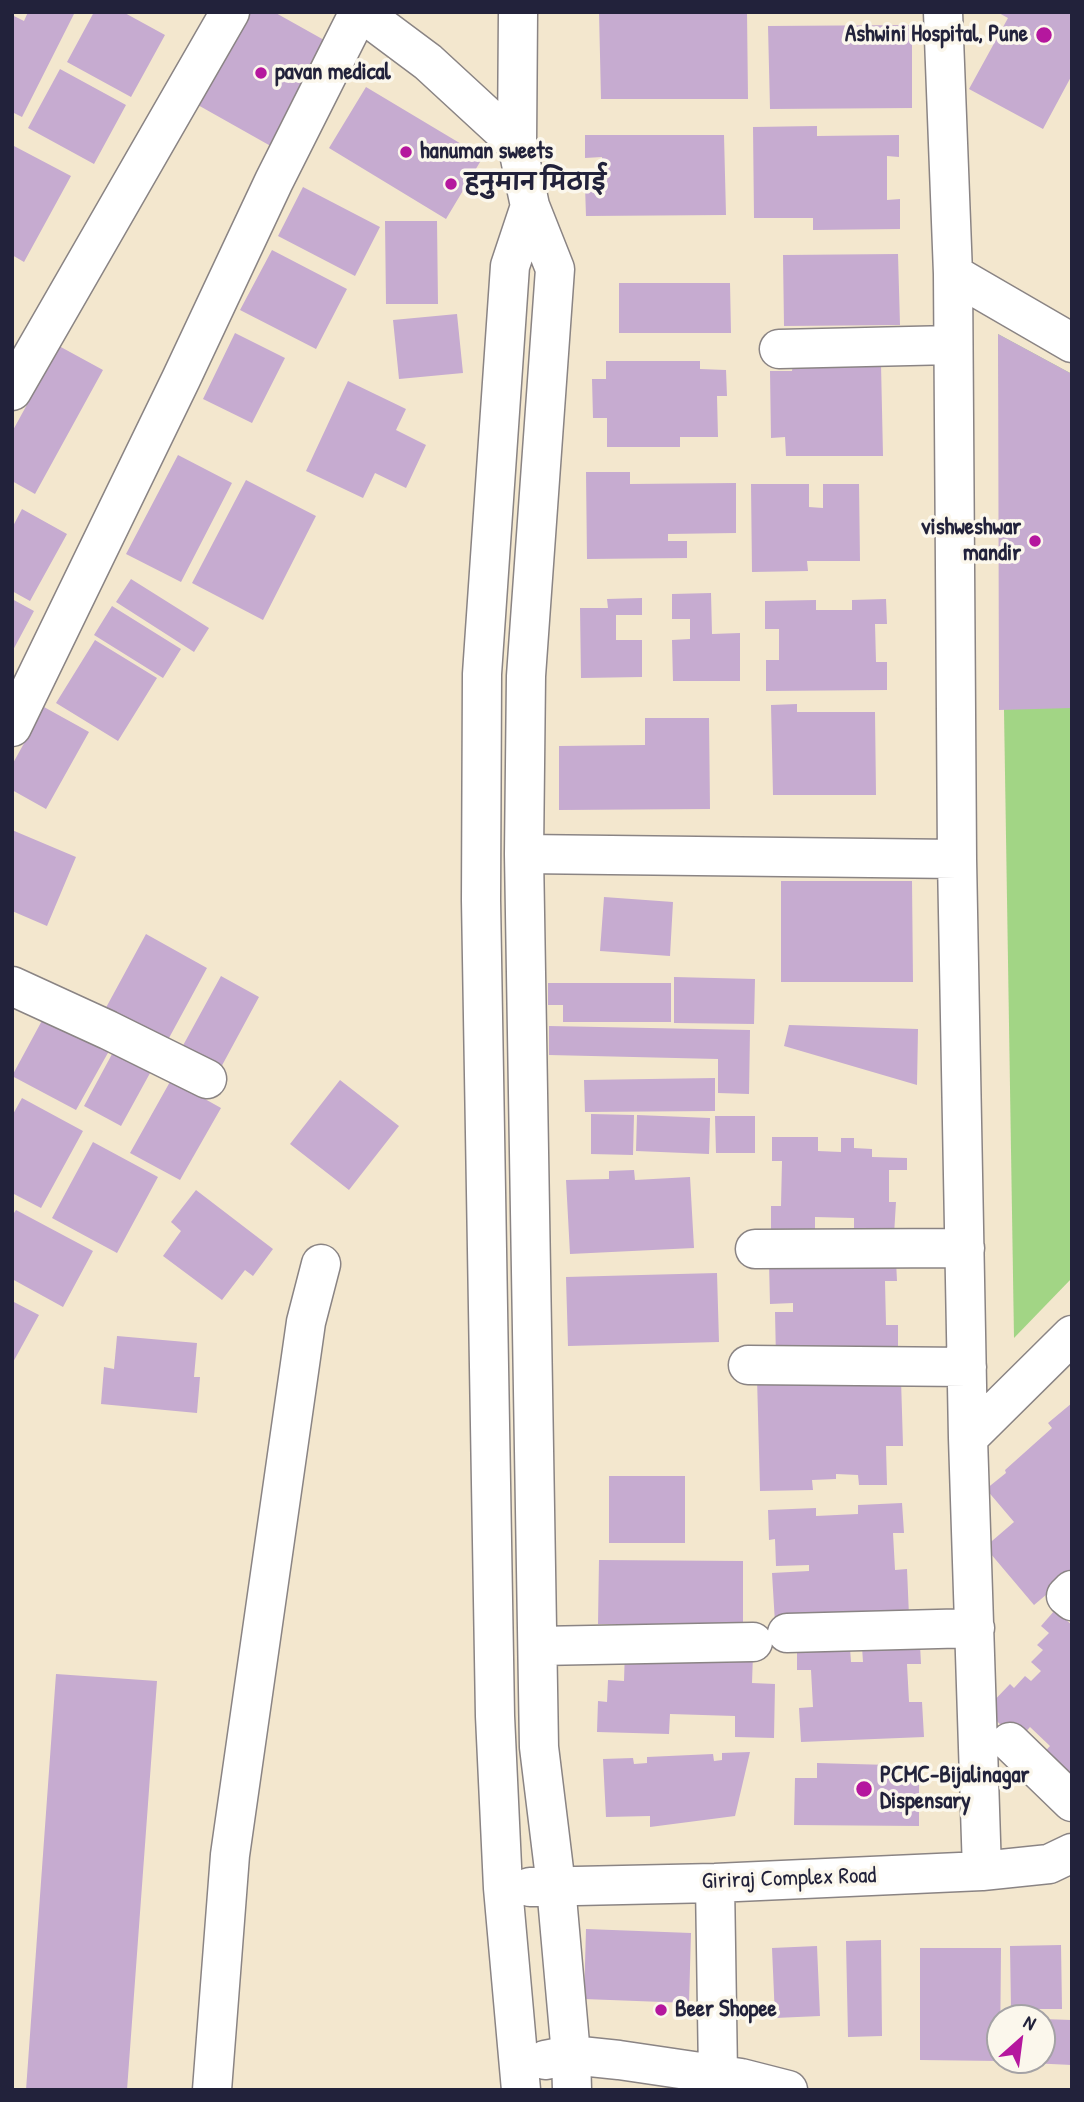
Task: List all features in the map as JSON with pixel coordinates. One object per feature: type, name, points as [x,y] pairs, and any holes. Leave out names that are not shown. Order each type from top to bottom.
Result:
[{"type":"street","points":[[12,391],[230,12]]},
{"type":"street","points":[[12,727],[274,181],[360,12],[428,62],[517,144]]},
{"type":"street","points":[[519,12],[517,144],[530,206],[555,269],[526,676],[524,854],[539,1748],[556,1886],[572,2073]]},
{"type":"street","points":[[943,12],[953,274],[957,859],[968,1438],[982,1871]]},
{"type":"street","points":[[530,206],[510,265],[482,674],[481,900],[495,1716],[503,1888],[520,2077],[572,2073],[619,2060],[741,2078],[788,2090]]},
{"type":"street","points":[[953,274],[1072,343]]},
{"type":"street","points":[[779,349],[953,345]]},
{"type":"street","points":[[524,854],[957,859]]},
{"type":"street","points":[[12,986],[207,1079]]},
{"type":"street","points":[[755,1249],[965,1248]]},
{"type":"street","points":[[212,2090],[230,1856],[306,1322],[321,1264]]},
{"type":"street","points":[[968,1438],[1072,1335]]},
{"type":"street","points":[[748,1366],[967,1367]]},
{"type":"street","points":[[1072,1590],[1066,1596],[1072,1601]]},
{"type":"street","points":[[538,1646],[975,1628]]},
{"type":"street","points":[[1010,1742],[1072,1802]]},
{"type":"street","name":"Giriraj Complex Road","points":[[503,1888],[982,1871],[1048,1864],[1072,1853]]},
{"type":"street","points":[[715,1882],[718,2074]]},
{"type":"green space","points":[[998,334],[1072,374],[1072,1278],[1014,1338]]},
{"type":"building","points":[[28,12],[75,12],[22,117],[12,112],[12,15],[24,21]]},
{"type":"building","points":[[94,12],[123,12],[165,35],[131,97],[67,62]]},
{"type":"building","name":"pavan medical","points":[[238,12],[274,12],[333,45],[276,149],[189,100]]},
{"type":"building","points":[[599,12],[747,12],[748,99],[601,99]]},
{"type":"building","points":[[997,12],[1072,12],[1072,75],[1043,129],[969,89],[1008,18]]},
{"type":"building","points":[[912,25],[912,108],[770,109],[768,26]]},
{"type":"building","points":[[60,69],[126,105],[94,164],[28,128]]},
{"type":"building","name":"hanuman sweets","points":[[366,87],[483,157],[446,219],[329,148]]},
{"type":"building","points":[[817,126],[817,136],[899,135],[899,157],[887,156],[887,200],[900,199],[900,229],[813,230],[813,218],[754,218],[753,127]]},
{"type":"building","points":[[585,135],[724,135],[726,215],[586,216],[585,186],[602,185],[602,157],[585,158]]},
{"type":"building","points":[[14,146],[71,176],[24,262],[12,255]]},
{"type":"building","points":[[303,187],[380,227],[355,276],[278,236]]},
{"type":"building","points":[[385,221],[437,221],[438,304],[386,304]]},
{"type":"building","points":[[272,250],[347,289],[316,349],[240,310]]},
{"type":"building","points":[[898,254],[900,325],[784,326],[783,255]]},
{"type":"building","points":[[619,283],[730,283],[731,333],[619,333]]},
{"type":"building","points":[[457,314],[463,373],[399,379],[393,320]]},
{"type":"building","points":[[235,333],[285,358],[252,423],[203,399]]},
{"type":"building","name":"vishweshwar mandir","points":[[998,334],[1072,374],[1072,708],[999,710]]},
{"type":"building","points":[[59,346],[103,370],[35,494],[12,481],[12,432]]},
{"type":"building","points":[[606,361],[700,361],[700,369],[726,370],[727,396],[717,396],[718,437],[680,437],[680,447],[607,447],[607,418],[593,418],[592,379],[606,379]]},
{"type":"building","points":[[881,364],[883,456],[786,456],[785,437],[771,438],[770,371],[792,371],[793,365]]},
{"type":"building","points":[[348,381],[406,409],[396,430],[426,445],[406,488],[375,473],[363,498],[306,471]]},
{"type":"building","points":[[178,455],[232,483],[181,582],[126,554]]},
{"type":"building","points":[[586,472],[630,472],[630,484],[736,483],[736,533],[668,534],[668,541],[687,541],[687,558],[587,559]]},
{"type":"building","points":[[246,480],[316,516],[263,620],[192,583]]},
{"type":"building","points":[[751,484],[809,484],[809,507],[823,508],[823,484],[859,484],[860,561],[807,561],[808,571],[752,572]]},
{"type":"building","points":[[22,509],[67,534],[30,601],[12,591],[12,528]]},
{"type":"building","points":[[131,579],[209,628],[194,652],[116,602]]},
{"type":"building","points":[[711,593],[712,634],[740,633],[740,681],[673,681],[672,640],[690,639],[690,619],[672,619],[672,594]]},
{"type":"building","points":[[642,598],[642,615],[616,615],[616,640],[642,640],[642,677],[581,678],[580,608],[608,608],[607,599]]},
{"type":"building","points":[[12,599],[34,611],[12,652]]},
{"type":"building","points":[[886,599],[887,624],[875,624],[876,662],[887,662],[887,690],[766,691],[766,660],[779,660],[779,629],[765,629],[765,601],[816,600],[816,610],[852,610],[852,600]]},
{"type":"building","points":[[112,606],[181,649],[163,678],[94,635]]},
{"type":"building","points":[[95,640],[157,678],[118,741],[56,703]]},
{"type":"building","points":[[797,704],[797,712],[875,712],[876,795],[773,795],[771,705]]},
{"type":"building","points":[[44,707],[89,732],[46,809],[12,790],[12,765]]},
{"type":"building","points":[[645,718],[709,718],[710,809],[559,810],[559,746],[645,745]]},
{"type":"building","points":[[12,830],[76,857],[47,926],[12,911]]},
{"type":"building","points":[[781,881],[912,881],[913,982],[781,982]]},
{"type":"building","points":[[604,897],[673,902],[670,956],[600,951]]},
{"type":"building","points":[[146,934],[207,968],[163,1049],[102,1015]]},
{"type":"building","points":[[221,976],[259,997],[219,1071],[180,1051]]},
{"type":"building","points":[[674,977],[755,979],[754,1024],[674,1023]]},
{"type":"building","points":[[548,983],[671,983],[671,1022],[563,1022],[563,1005],[548,1005]]},
{"type":"building","points":[[45,1015],[109,1051],[76,1110],[12,1076]]},
{"type":"building","points":[[789,1025],[918,1029],[917,1085],[784,1046]]},
{"type":"building","points":[[549,1026],[750,1030],[749,1094],[718,1093],[718,1059],[549,1055]]},
{"type":"building","points":[[118,1043],[155,1064],[121,1126],[84,1106]]},
{"type":"building","points":[[715,1078],[715,1111],[585,1112],[584,1080]]},
{"type":"building","points":[[171,1080],[221,1108],[180,1180],[130,1153]]},
{"type":"building","points":[[340,1080],[399,1126],[349,1190],[290,1144]]},
{"type":"building","points":[[22,1098],[83,1131],[41,1208],[12,1193],[12,1116]]},
{"type":"building","points":[[591,1114],[634,1115],[633,1155],[591,1154]]},
{"type":"building","points":[[637,1115],[710,1118],[709,1154],[636,1151]]},
{"type":"building","points":[[715,1116],[755,1116],[755,1153],[716,1153]]},
{"type":"building","points":[[772,1137],[818,1137],[818,1151],[841,1152],[841,1138],[854,1138],[854,1148],[872,1149],[872,1157],[907,1158],[907,1170],[889,1170],[889,1202],[896,1202],[894,1235],[854,1235],[854,1218],[815,1217],[815,1234],[771,1233],[771,1206],[781,1206],[782,1161],[772,1161]]},
{"type":"building","points":[[93,1142],[158,1177],[117,1253],[52,1218]]},
{"type":"building","points":[[634,1170],[635,1180],[690,1177],[694,1248],[570,1254],[566,1180],[609,1179],[609,1171]]},
{"type":"building","points":[[196,1190],[273,1249],[253,1276],[245,1270],[222,1300],[163,1256],[181,1231],[171,1222]]},
{"type":"building","points":[[16,1210],[93,1251],[63,1307],[12,1279],[12,1216]]},
{"type":"building","points":[[896,1261],[897,1281],[885,1281],[886,1325],[898,1325],[898,1358],[776,1359],[775,1312],[793,1312],[793,1303],[770,1304],[769,1263]]},
{"type":"building","points":[[717,1273],[719,1342],[568,1346],[566,1277]]},
{"type":"building","points":[[12,1301],[39,1315],[12,1364]]},
{"type":"building","points":[[117,1336],[197,1343],[194,1377],[200,1377],[197,1413],[101,1404],[104,1367],[114,1369]]},
{"type":"building","points":[[757,1377],[901,1379],[903,1446],[886,1446],[887,1485],[859,1485],[858,1475],[836,1474],[836,1479],[812,1480],[813,1490],[760,1491]]},
{"type":"building","points":[[1072,1403],[1072,1573],[1034,1605],[985,1547],[1014,1522],[986,1489],[1052,1428],[1048,1423]]},
{"type":"building","points":[[609,1476],[685,1476],[685,1543],[609,1543]]},
{"type":"building","points":[[902,1503],[904,1533],[893,1533],[895,1570],[907,1569],[909,1616],[775,1623],[772,1573],[809,1571],[809,1565],[776,1566],[775,1539],[769,1540],[768,1510],[816,1508],[816,1516],[858,1514],[858,1505]]},
{"type":"building","points":[[599,1560],[743,1561],[743,1625],[598,1624]]},
{"type":"building","points":[[1055,1610],[1072,1625],[1072,1780],[1038,1759],[1050,1746],[1030,1727],[1018,1741],[985,1710],[1010,1684],[1014,1688],[1025,1676],[1031,1681],[1041,1671],[1031,1662],[1043,1650],[1037,1645],[1049,1633],[1041,1626]]},
{"type":"building","points":[[920,1645],[921,1664],[907,1664],[909,1702],[922,1702],[924,1737],[801,1742],[799,1708],[813,1707],[811,1670],[797,1670],[797,1650],[850,1648],[851,1662],[863,1662],[862,1647]]},
{"type":"building","points":[[625,1649],[688,1662],[730,1663],[730,1653],[753,1654],[752,1683],[775,1684],[774,1738],[735,1737],[735,1716],[670,1714],[669,1734],[597,1732],[598,1701],[607,1702],[608,1680],[624,1681]]},
{"type":"building","points":[[56,1674],[157,1681],[127,2090],[26,2090]]},
{"type":"building","points":[[750,1752],[735,1816],[650,1827],[650,1816],[606,1817],[603,1759],[633,1758],[634,1764],[647,1763],[647,1757],[713,1754],[714,1761],[722,1760],[722,1753]]},
{"type":"building","points":[[817,1763],[890,1765],[889,1777],[919,1777],[919,1826],[794,1825],[795,1778],[817,1778]]},
{"type":"building","points":[[586,1929],[691,1933],[689,2003],[584,1999]]},
{"type":"building","points":[[881,1940],[882,2036],[848,2037],[846,1941]]},
{"type":"building","points":[[1061,1945],[1062,2009],[1056,2009],[1056,2004],[1011,2004],[1010,1946]]},
{"type":"building","points":[[817,1946],[820,2016],[775,2018],[772,1948]]},
{"type":"building","points":[[920,1948],[1001,1948],[1001,2004],[986,2004],[986,2061],[920,2060]]},
{"type":"building","points":[[1056,2019],[1072,2020],[1072,2065],[1056,2064]]},
{"type":"place","name":"Ashwini Hospital, Pune","points":[[1044,35]]},
{"type":"place","name":"pavan medical","points":[[261,73]]},
{"type":"place","name":"hanuman sweets","points":[[406,152]]},
{"type":"place","name":"हनुमान मिठाई","points":[[451,184]]},
{"type":"place","name":"vishweshwar mandir","points":[[1035,541]]},
{"type":"place","name":"PCMC-Bijalinagar Dispensary","points":[[864,1789]]},
{"type":"place","name":"Beer Shopee","points":[[661,2010]]}]
